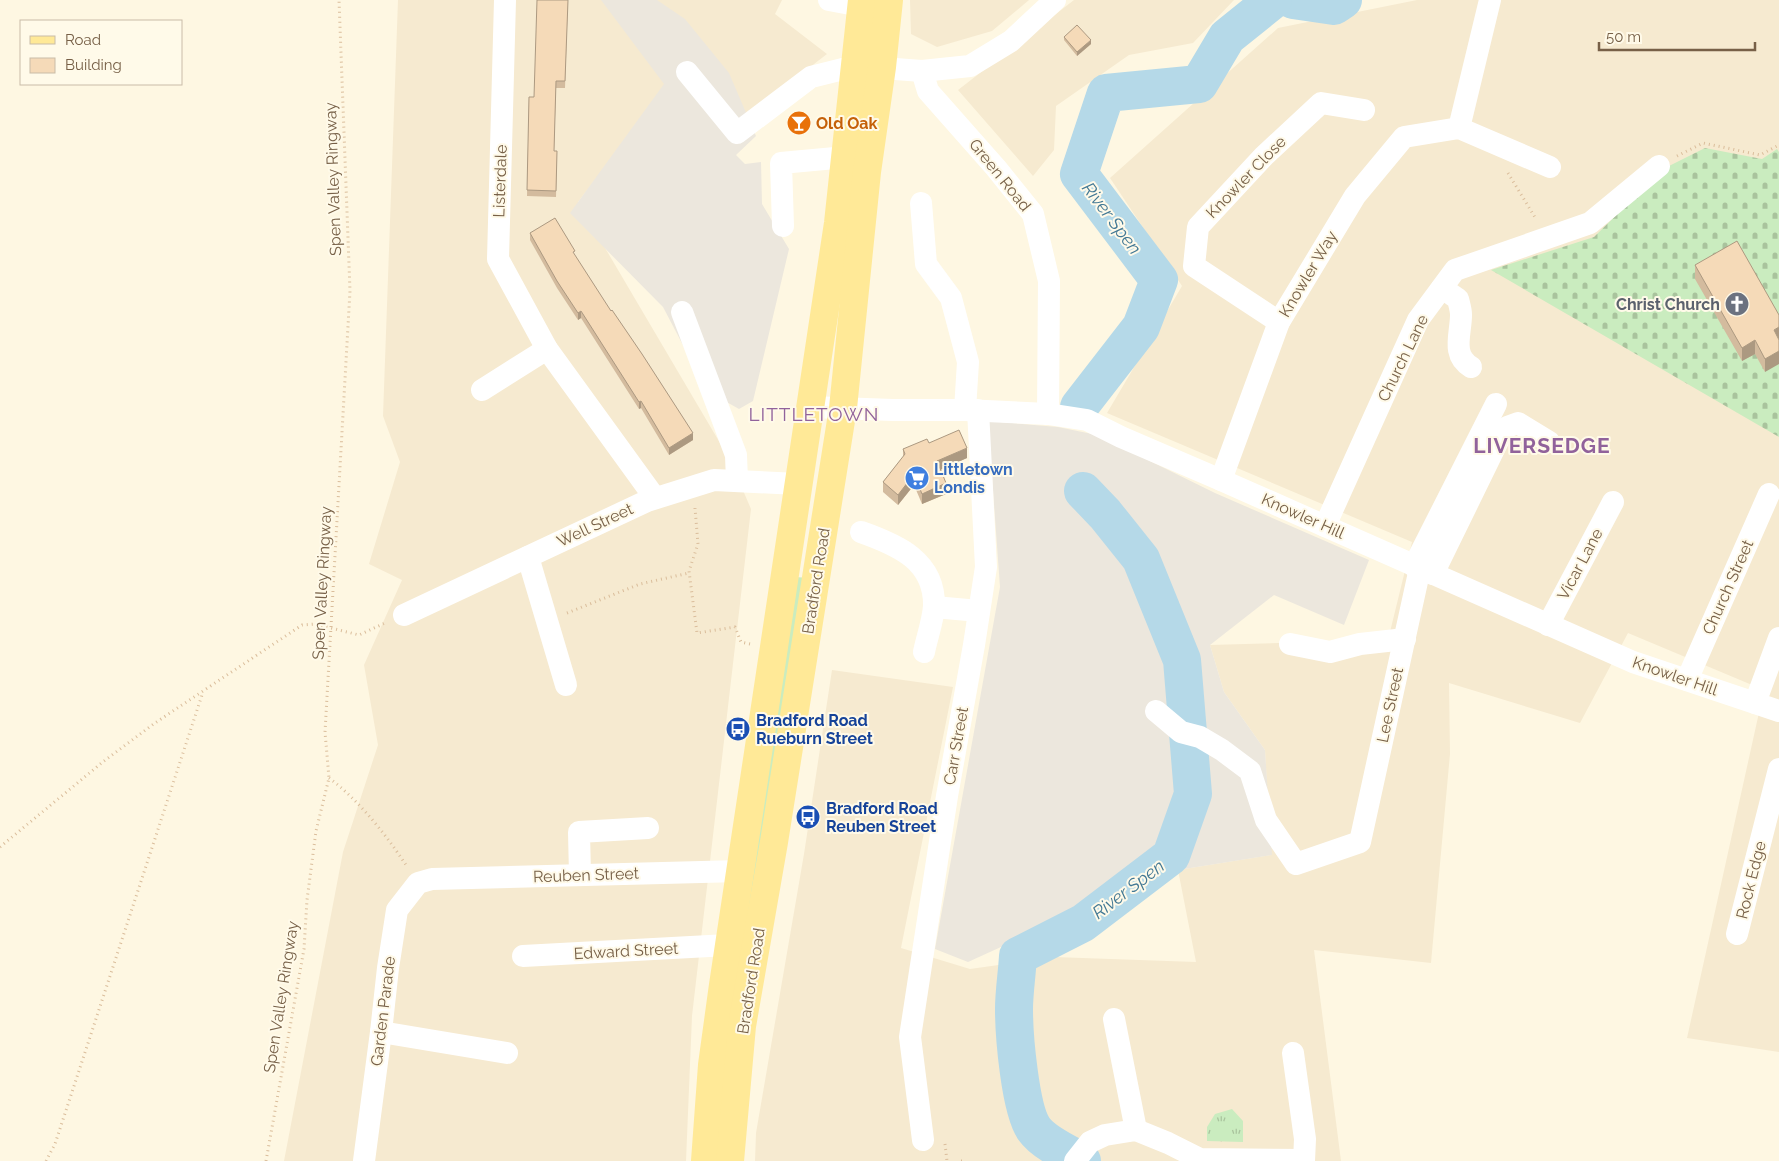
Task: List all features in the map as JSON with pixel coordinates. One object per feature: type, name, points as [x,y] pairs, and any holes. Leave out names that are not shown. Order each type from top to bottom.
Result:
[{"type":"main road","name":"Bradford Road","points":[[730,1161],[742,1026],[776,832],[843,408],[867,172],[868,67],[861,3]]},
{"type":"main road","name":"Bradford Road","points":[[705,1161],[712,1065],[728,945],[838,223],[846,157],[868,67],[888,5]]},
{"type":"street","name":"Listerdale","points":[[505,0],[498,260],[547,349],[655,498]]},
{"type":"street","points":[[829,0],[888,5]]},
{"type":"street","points":[[687,72],[737,133],[811,77],[868,67],[922,71],[970,66],[1011,41],[1055,0]]},
{"type":"street","points":[[1490,0],[1459,128],[1550,167]]},
{"type":"street","name":"Green Road","points":[[922,71],[928,91],[996,168],[1033,214],[1049,281],[1048,414]]},
{"type":"street","name":"Knowler Close","points":[[1279,322],[1194,266],[1198,227],[1264,156],[1321,103],[1364,110]]},
{"type":"street","name":"Knowler Way","points":[[1221,480],[1279,322],[1355,196],[1404,137],[1459,128]]},
{"type":"street","points":[[783,226],[781,163],[846,157]]},
{"type":"street","name":"Church Lane","points":[[1325,526],[1418,320],[1455,270],[1590,223],[1658,166]]},
{"type":"street","name":"Carr Street","points":[[921,203],[926,264],[951,298],[968,362],[986,567],[947,796],[910,1037],[924,1140]]},
{"type":"street","points":[[1442,288],[1458,299],[1461,313],[1459,354],[1463,362],[1471,368]]},
{"type":"street","points":[[682,312],[736,455],[737,481]]},
{"type":"street","points":[[482,390],[547,349]]},
{"type":"street","points":[[1422,569],[1496,404]]},
{"type":"street","name":"Knowler Hill","points":[[810,407],[972,410],[1048,414],[1087,420],[1121,437],[1633,662],[1779,711]]},
{"type":"street","points":[[1422,569],[1498,439],[1507,427],[1518,423],[1549,442]]},
{"type":"street","name":"Well Street","points":[[404,614],[655,498],[714,480],[798,484]]},
{"type":"street","name":"Church Street","points":[[1687,680],[1769,494]]},
{"type":"street","name":"Vicar Lane","points":[[1548,625],[1613,502]]},
{"type":"street","points":[[861,532],[888,542],[925,569],[931,582],[934,607],[924,652]]},
{"type":"street","points":[[528,556],[566,685]]},
{"type":"street","name":"Lee Street","points":[[1156,711],[1190,735],[1222,750],[1250,771],[1266,820],[1296,864],[1360,842],[1404,638],[1422,569]]},
{"type":"street","points":[[934,607],[979,611]]},
{"type":"street","points":[[1290,644],[1330,652],[1360,644],[1404,638]]},
{"type":"street","points":[[1755,703],[1779,638]]},
{"type":"street","name":"Rock Edge","points":[[1737,934],[1779,768]]},
{"type":"street","points":[[580,875],[578,832],[648,828]]},
{"type":"street","name":"Reuben Street","points":[[425,881],[740,870]]},
{"type":"street","name":"Garden Parade","points":[[364,1161],[397,910],[425,881]]},
{"type":"street","name":"Edward Street","points":[[523,956],[728,945]]},
{"type":"street","points":[[1114,1019],[1136,1130]]},
{"type":"street","points":[[381,1032],[507,1053]]},
{"type":"street","points":[[1079,1156],[1090,1142],[1105,1135],[1136,1130],[1168,1142],[1200,1159],[1304,1153],[1294,1053]]},
{"type":"path","name":"Spen Valley Ringway","points":[[266,1161],[304,949],[307,900],[316,831],[330,778],[326,732],[350,291],[339,0]]},
{"type":"path","points":[[1658,166],[1703,143],[1760,155],[1779,145]]},
{"type":"path","points":[[1507,172],[1549,238]]},
{"type":"path","points":[[693,486],[698,544],[689,573],[697,633],[735,627],[741,642],[773,647]]},
{"type":"path","points":[[547,620],[640,584],[689,573]]},
{"type":"path","points":[[0,847],[104,761],[155,723],[302,624],[315,624],[359,635],[404,614]]},
{"type":"path","points":[[46,1161],[55,1144],[203,692]]},
{"type":"path","points":[[330,778],[344,788],[425,881]]},
{"type":"shaded area","points":[[398,0],[782,0],[775,14],[827,54],[744,118],[692,53],[578,202],[730,460],[751,509],[692,1016],[686,1161],[284,1161],[343,852],[378,745],[364,665],[402,580],[369,564],[400,462],[383,416]]},
{"type":"shaded area","points":[[601,0],[657,0],[685,19],[729,73],[756,136],[736,155],[745,164],[761,162],[762,204],[789,249],[753,401],[739,409],[707,391],[663,307],[570,213],[664,84]]},
{"type":"shaded area","points":[[910,0],[1029,0],[992,31],[937,47],[911,34]]},
{"type":"shaded area","points":[[1074,0],[1234,0],[1193,43],[1129,55],[1056,106],[1054,150],[1033,176],[958,90]]},
{"type":"shaded area","points":[[1417,0],[1779,0],[1779,1052],[1687,1038],[1764,690],[1628,633],[1580,723],[1449,683],[1450,754],[1431,963],[1314,950],[1341,1161],[755,1161],[756,1133],[804,854],[832,670],[953,687],[901,948],[970,969],[1054,957],[1196,962],[1178,870],[1271,855],[1265,750],[1224,692],[1210,645],[1388,640],[1412,542],[1107,413],[1182,286],[1110,178],[1278,28]]},
{"type":"shaded area","points":[[988,421],[1058,427],[1097,435],[1215,493],[1369,560],[1344,625],[1274,595],[1210,645],[1224,692],[1265,750],[1272,855],[1178,870],[1119,886],[1021,938],[968,962],[935,949],[1000,587]]},
{"type":"green space","points":[[1705,148],[1762,159],[1777,149],[1779,152],[1779,437],[1491,270],[1594,237],[1663,169]]},
{"type":"green space","points":[[795,577],[810,578],[745,963],[734,960]]},
{"type":"green space","points":[[1232,1109],[1243,1121],[1243,1142],[1207,1141],[1207,1127],[1215,1114]]},
{"type":"building","points":[[537,0],[568,0],[565,81],[556,81],[554,151],[557,151],[556,191],[527,190],[529,97],[534,97]]},
{"type":"building","points":[[1077,25],[1091,40],[1077,52],[1064,37]]},
{"type":"building","points":[[555,218],[575,251],[573,252],[693,433],[669,448],[641,401],[639,402],[581,311],[578,313],[557,281],[530,233]]},
{"type":"building","name":"Christ Church","points":[[1737,241],[1779,315],[1779,327],[1774,330],[1779,340],[1779,351],[1765,359],[1755,340],[1742,348],[1695,265]]},
{"type":"building","name":"Littletown Londis","points":[[959,430],[967,448],[937,461],[946,483],[922,494],[914,474],[898,495],[883,482],[905,454],[903,449],[927,439],[929,443]]},
{"type":"waterway","name":"River Spen","points":[[1079,407],[1141,327],[1159,280],[1079,174],[1106,93],[1199,84],[1227,37],[1273,0]]},
{"type":"waterway","name":"River Spen","points":[[1293,0],[1334,6],[1343,0]]},
{"type":"waterway","name":"River Spen","points":[[1082,1161],[1044,1139],[1034,1129],[1029,1119],[1022,1089],[1015,1036],[1014,1003],[1018,956],[1083,923],[1171,856],[1193,794],[1182,660],[1141,559],[1105,514],[1083,491]]},
{"type":"place","name":"Old Oak","points":[[799,123]]},
{"type":"place","name":"Christ Church","points":[[1737,304]]},
{"type":"place","name":"Littletown Londis","points":[[917,478]]},
{"type":"place","name":"Bradford Road Rueburn Street","points":[[738,729]]},
{"type":"place","name":"Bradford Road Reuben Street","points":[[808,817]]},
{"type":"district","name":"LITTLETOWN","points":[[814,414]]},
{"type":"district","name":"LIVERSEDGE","points":[[1542,445]]}]
